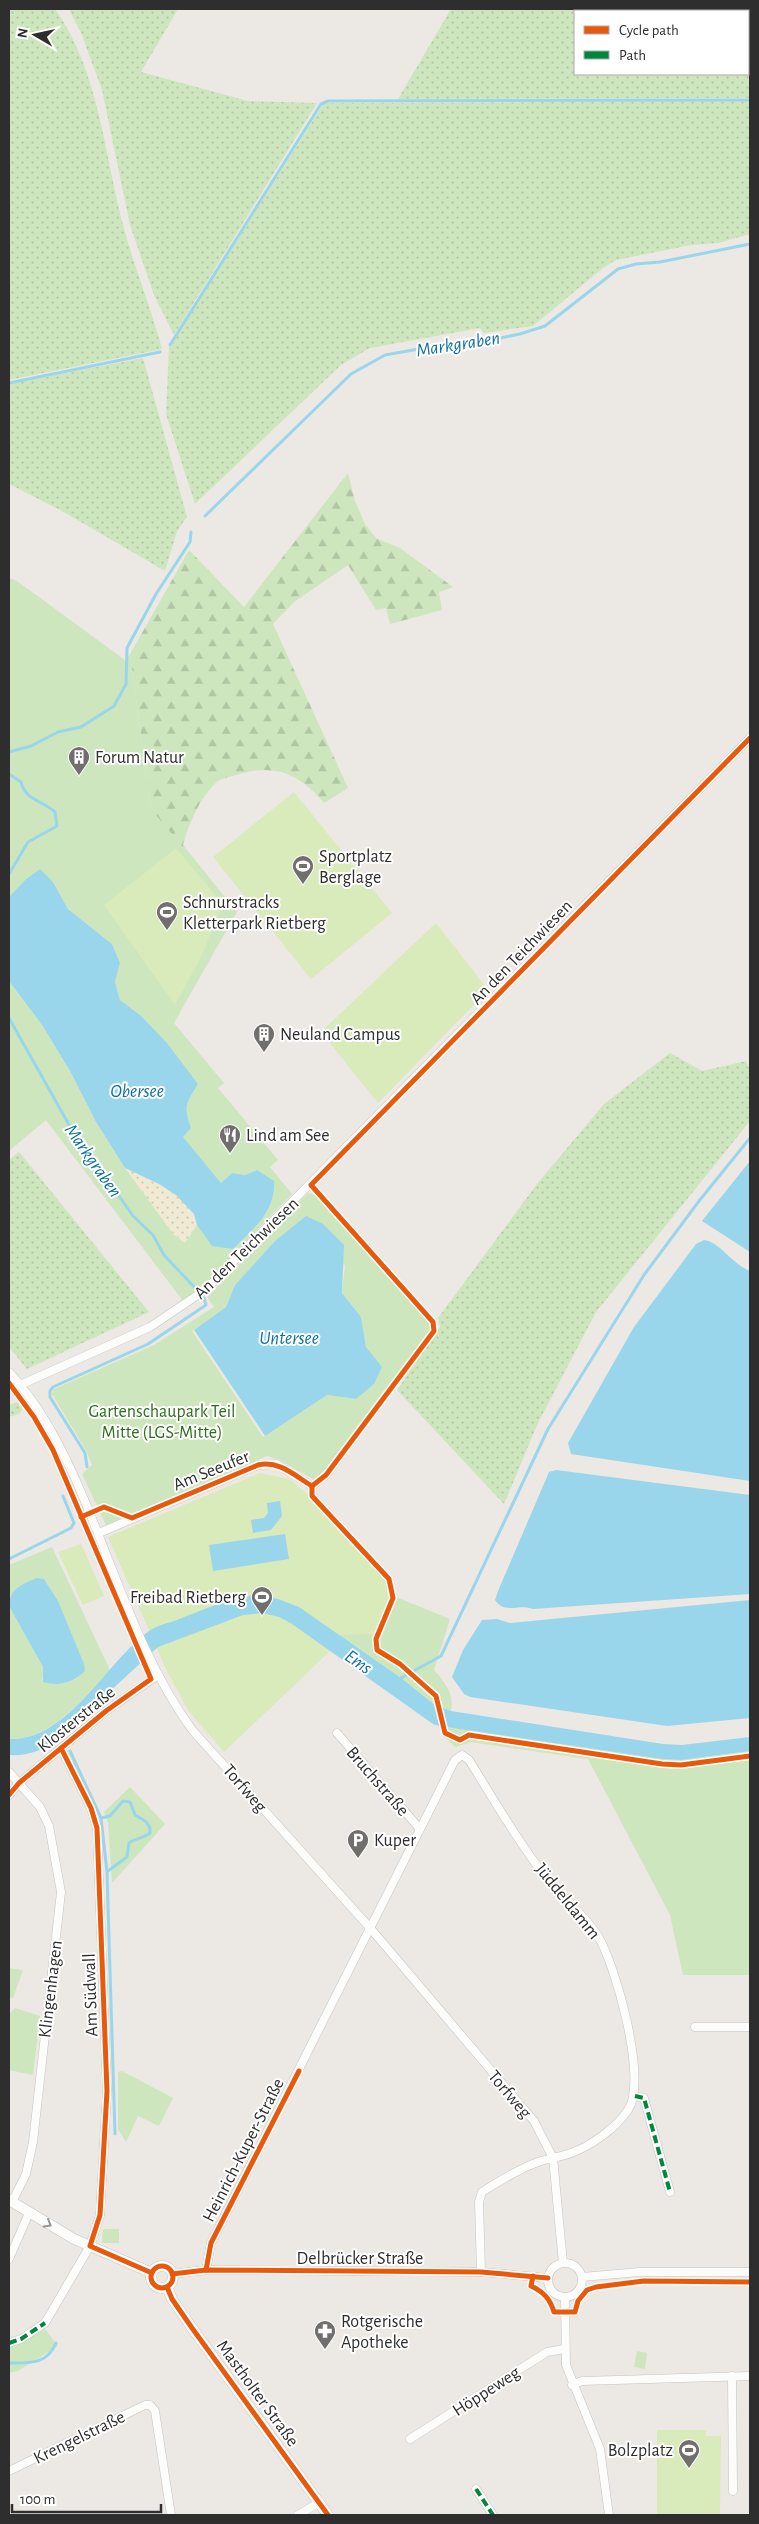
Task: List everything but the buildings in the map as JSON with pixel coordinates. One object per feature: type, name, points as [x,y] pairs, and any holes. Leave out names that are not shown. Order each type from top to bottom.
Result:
[{"type":"street","name":"An den Teichwiesen","points":[[20,1385],[150,1327],[205,1290],[750,738]]},
{"type":"street","name":"Torfweg","points":[[9,1372],[20,1385],[61,1448],[99,1533],[152,1663],[154,1677],[193,1731],[371,1930],[534,2121],[553,2158],[563,2263]]},
{"type":"street","name":"Am Seeufer","points":[[99,1533],[258,1465],[276,1464],[312,1486],[326,1475],[342,1453]]},
{"type":"street","name":"Klosterstraße","points":[[9,1795],[18,1783],[106,1711],[154,1677]]},
{"type":"street","name":"Bruchstraße","points":[[337,1733],[420,1829]]},
{"type":"street","name":"Am Südwall","points":[[9,2344],[21,2339],[46,2323],[90,2246],[100,2215],[107,2091],[97,1828],[91,1808],[61,1748]]},
{"type":"street","name":"Bruchstraße","points":[[371,1930],[454,1760],[462,1755]]},
{"type":"street","name":"Jüddeldamm","points":[[462,1755],[468,1760],[523,1845],[549,1881],[585,1919],[608,1953],[628,2028],[636,2075],[635,2096]]},
{"type":"street","points":[[9,1772],[18,1783]]},
{"type":"street","name":"Klingenhagen","points":[[10,2201],[26,2174],[33,2142],[61,1892],[49,1826],[40,1807],[18,1783]]},
{"type":"street","name":"Heinrich-Kuper-Straße","points":[[206,2270],[211,2243],[371,1930]]},
{"type":"street","points":[[695,2027],[750,2027]]},
{"type":"street","points":[[481,2272],[479,2202],[482,2192],[539,2162],[572,2153],[608,2131],[628,2110],[635,2096],[644,2098],[670,2192]]},
{"type":"street","points":[[10,2201],[90,2246],[152,2273]]},
{"type":"street","points":[[9,2259],[29,2213]]},
{"type":"street","points":[[563,2263],[573,2265],[582,2277],[579,2288],[570,2296],[559,2296],[550,2289],[548,2278],[554,2266],[563,2263]]},
{"type":"street","points":[[160,2266],[165,2266],[172,2274],[170,2284],[167,2287],[155,2285],[152,2273],[160,2266]]},
{"type":"street","name":"Delbrücker Straße","points":[[172,2274],[206,2270],[481,2272],[548,2278]]},
{"type":"street","points":[[582,2277],[640,2272],[750,2272]]},
{"type":"street","name":"Mastholter Straße","points":[[167,2287],[172,2299],[192,2328],[328,2515]]},
{"type":"street","points":[[565,2297],[566,2366],[572,2385],[600,2449],[609,2515]]},
{"type":"street","name":"Höppeweg","points":[[410,2439],[547,2352],[565,2349]]},
{"type":"street","points":[[732,2376],[733,2491]]},
{"type":"street","points":[[572,2385],[582,2381],[750,2376]]},
{"type":"street","name":"Krengelstraße","points":[[9,2471],[145,2405],[150,2405],[155,2411],[170,2515]]},
{"type":"street","points":[[476,2489],[493,2515]]},
{"type":"street","points":[[298,2515],[320,2502]]},
{"type":"green space","points":[[9,9],[55,9],[70,33],[82,59],[98,113],[123,225],[162,349],[9,380]]},
{"type":"green space","points":[[69,9],[178,9],[141,72],[248,101],[317,103],[174,335],[154,295],[130,225],[102,90],[81,33]]},
{"type":"green space","points":[[451,9],[750,9],[750,98],[398,99]]},
{"type":"green space","points":[[750,101],[750,234],[718,243],[691,245],[616,260],[603,268],[533,326],[484,333],[480,328],[370,348],[341,365],[195,504],[166,414],[169,348],[324,103]]},
{"type":"green space","points":[[143,358],[187,517],[177,531],[165,571],[62,511],[9,484],[9,384]]},
{"type":"green space","points":[[348,473],[355,501],[365,524],[376,538],[400,548],[453,587],[439,592],[442,610],[390,624],[386,608],[376,610],[348,565],[294,602],[273,624],[348,788],[324,803],[305,784],[295,778],[284,773],[262,770],[224,778],[212,787],[196,811],[183,845],[237,912],[72,833],[151,809],[130,654],[189,550],[244,607]]},
{"type":"green space","points":[[9,578],[17,581],[125,660],[130,654],[151,809],[237,912],[174,1023],[224,1083],[218,1088],[278,1160],[270,1167],[292,1194],[205,1284],[183,1301],[46,1120],[9,1151],[9,981],[42,1025],[70,1071],[96,1122],[125,1168],[174,1235],[185,1243],[197,1225],[212,1246],[257,1170],[245,1175],[232,1173],[221,1183],[182,1137],[188,1099],[140,1015],[120,1000],[115,982],[120,963],[112,944],[68,909],[53,882],[25,880],[9,897]]},
{"type":"green space","name":"Sportplatz Berglage","points":[[294,792],[392,913],[311,979],[213,857]]},
{"type":"green space","name":"Schnurstracks Kletterpark Rietberg","points":[[176,848],[223,904],[201,957],[175,1005],[104,905]]},
{"type":"green space","points":[[436,923],[488,990],[378,1103],[321,1032]]},
{"type":"green space","points":[[670,1053],[702,1071],[746,1061],[750,1070],[750,1121],[596,1312],[537,1425],[504,1504],[397,1390],[440,1327],[438,1318],[537,1184],[604,1104]]},
{"type":"green space","points":[[19,1152],[149,1312],[27,1369],[9,1347],[9,1160]]},
{"type":"green space","name":"Gartenschaupark Teil Mitte (LGS-Mitte)","points":[[308,1193],[316,1195],[431,1324],[432,1330],[322,1473],[313,1479],[277,1459],[267,1456],[106,1525],[82,1474],[92,1465],[87,1452],[52,1394],[54,1389],[154,1345],[214,1307],[207,1297]],"holes":[[[275,1241],[345,1265],[342,1293],[361,1317],[366,1347],[356,1399],[327,1395],[265,1436],[194,1330],[226,1307],[235,1285]]]},
{"type":"green space","points":[[18,1402],[22,1410],[19,1414],[9,1417],[9,1405]]},
{"type":"green space","name":"Freibad Rietberg","points":[[260,1473],[289,1479],[304,1491],[385,1581],[389,1598],[374,1634],[338,1635],[328,1653],[224,1752],[188,1710],[166,1669],[108,1537]]},
{"type":"green space","points":[[314,1494],[392,1577],[396,1597],[450,1619],[434,1670],[450,1694],[451,1711],[435,1705],[401,1678],[338,1635],[310,1500]]},
{"type":"green space","points":[[81,1544],[104,1596],[83,1605],[58,1552]]},
{"type":"green space","points":[[52,1547],[110,1670],[77,1705],[52,1725],[39,1733],[24,1738],[9,1739],[9,1606],[43,1667],[45,1674],[42,1680],[65,1683],[80,1676],[85,1671],[59,1604],[45,1580],[23,1584],[9,1597],[9,1565]]},
{"type":"green space","points":[[439,1726],[662,1759],[681,1760],[750,1751],[750,1975],[683,1975],[670,1915],[588,1759],[471,1742],[455,1747],[443,1735]]},
{"type":"green space","points":[[130,1787],[165,1824],[112,1883],[108,1823],[104,1812]]},
{"type":"green space","points":[[9,1968],[23,1970],[13,1998],[9,1997]]},
{"type":"green space","points":[[15,2008],[40,2016],[33,2075],[9,2070],[9,2014]]},
{"type":"green space","points":[[122,2071],[173,2098],[159,2126],[138,2116],[126,2142],[118,2129],[118,2072]]},
{"type":"green space","points":[[103,2229],[119,2229],[119,2243],[102,2243]]},
{"type":"green space","points":[[45,2329],[58,2346],[18,2371],[9,2373],[9,2348]]},
{"type":"green space","points":[[637,2351],[647,2353],[645,2369],[634,2367]]},
{"type":"green space","name":"Bolzplatz","points":[[657,2430],[706,2430],[706,2436],[721,2436],[720,2515],[657,2515]]},
{"type":"sand","points":[[125,1168],[168,1190],[186,1205],[197,1225],[185,1243],[174,1235]]},
{"type":"water","name":"Obersee","points":[[40,869],[53,882],[68,909],[112,944],[120,963],[115,982],[120,1000],[140,1015],[167,1043],[198,1084],[187,1105],[187,1115],[191,1128],[183,1137],[221,1183],[232,1173],[245,1175],[257,1170],[274,1181],[274,1192],[262,1219],[233,1249],[212,1246],[197,1225],[194,1214],[176,1195],[159,1184],[125,1168],[96,1122],[70,1071],[42,1025],[9,981],[9,897],[25,880]]},
{"type":"water","points":[[750,1161],[750,1252],[702,1221]]},
{"type":"water","name":"Untersee","points":[[306,1216],[323,1224],[344,1245],[342,1293],[361,1317],[366,1347],[382,1367],[374,1384],[356,1399],[327,1395],[265,1436],[194,1330],[226,1307],[235,1285],[275,1241]]},
{"type":"water","points":[[704,1240],[715,1245],[750,1271],[750,1481],[571,1454],[568,1443],[634,1327],[696,1244]]},
{"type":"water","points":[[556,1470],[750,1495],[750,1594],[533,1609],[503,1607],[495,1600],[498,1591],[549,1472]]},
{"type":"water","points":[[280,1501],[282,1516],[271,1530],[253,1533],[251,1520],[264,1518],[268,1513],[267,1503]]},
{"type":"water","points":[[285,1534],[289,1559],[213,1571],[209,1545]]},
{"type":"water","points":[[37,1578],[44,1579],[58,1601],[84,1664],[85,1671],[71,1681],[60,1684],[43,1682],[43,1667],[9,1606],[11,1595],[17,1588]]},
{"type":"water","name":"Ems","points":[[257,1595],[278,1599],[299,1607],[401,1678],[435,1705],[451,1711],[663,1744],[682,1745],[750,1737],[750,1751],[681,1760],[662,1759],[439,1726],[433,1724],[292,1624],[279,1617],[263,1613],[243,1615],[158,1647],[56,1741],[34,1752],[22,1755],[9,1755],[9,1739],[30,1736],[49,1728],[68,1714],[133,1644],[152,1629],[206,1608]]},
{"type":"water","points":[[750,1600],[750,1718],[667,1726],[470,1697],[464,1694],[452,1677],[463,1650],[482,1620],[497,1619],[510,1623]]},
{"type":"pier","points":[[194,1330],[265,1436],[263,1437],[192,1331]]},
{"type":"waterway","points":[[170,345],[321,104],[328,101],[750,100]]},
{"type":"waterway","name":"Markgraben","points":[[205,516],[351,374],[385,355],[475,339],[495,339],[520,334],[545,326],[618,269],[636,264],[660,262],[750,244]]},
{"type":"waterway","points":[[9,383],[160,352]]},
{"type":"waterway","name":"Markgraben","points":[[9,752],[31,746],[58,732],[81,727],[114,706],[126,684],[127,648],[156,594],[190,542],[191,532]]},
{"type":"waterway","name":"Markgraben","points":[[9,774],[21,782],[23,788],[31,797],[55,812],[57,826],[28,842],[9,874]]},
{"type":"waterway","name":"Markgraben","points":[[9,1018],[68,1123],[133,1216],[153,1235],[164,1255],[196,1289]]},
{"type":"waterway","points":[[399,1679],[441,1656],[548,1429],[644,1275],[699,1201],[750,1138]]},
{"type":"waterway","name":"Markgraben","points":[[87,1467],[85,1453],[50,1397],[50,1391],[53,1387],[148,1344],[206,1305],[204,1298]]},
{"type":"waterway","name":"Markgraben","points":[[9,1559],[71,1528],[74,1523],[63,1496]]},
{"type":"waterway","points":[[70,1751],[101,1818],[107,1872],[115,2134]]},
{"type":"waterway","points":[[101,1818],[110,1816],[123,1801],[130,1802],[135,1815],[146,1822],[150,1829],[148,1835],[129,1843],[127,1857],[108,1871]]},
{"type":"waterway","points":[[9,2363],[30,2362],[42,2359],[48,2355],[56,2343]]},
{"type":"marked path","points":[[635,2096],[644,2098],[670,2192]]},
{"type":"marked path","points":[[9,2343],[21,2339],[45,2323]]},
{"type":"marked path","points":[[476,2489],[493,2515]]},
{"type":"cycle path","points":[[312,1486],[326,1475],[434,1331],[433,1322],[311,1185],[750,738]]},
{"type":"cycle path","points":[[9,1383],[34,1417],[53,1450],[151,1679],[106,1711],[19,1783],[9,1795]]},
{"type":"cycle path","points":[[81,1517],[104,1507],[132,1518],[258,1465],[266,1464],[280,1467],[312,1486]]},
{"type":"cycle path","points":[[312,1486],[312,1496],[389,1579],[393,1598],[376,1639],[377,1650],[400,1664],[436,1696],[445,1733],[460,1740],[469,1735],[662,1764],[681,1765],[750,1756]]},
{"type":"cycle path","points":[[61,1748],[91,1808],[97,1828],[107,2091],[100,2215],[90,2246],[152,2273]]},
{"type":"cycle path","points":[[206,2270],[211,2243],[299,2071]]},
{"type":"cycle path","points":[[162,2266],[170,2269],[173,2277],[170,2285],[162,2288],[154,2285],[151,2277],[154,2269],[162,2266]]},
{"type":"cycle path","points":[[172,2274],[206,2270],[481,2272],[548,2278]]},
{"type":"cycle path","points":[[533,2276],[531,2286],[546,2296],[554,2312],[575,2312],[578,2301],[587,2290],[596,2287],[644,2281],[750,2282]]},
{"type":"cycle path","points":[[167,2287],[172,2299],[192,2328],[328,2515]]},
{"type":"place","name":"Forum Natur","points":[[79,776]]},
{"type":"place","name":"Sportplatz Berglage","points":[[303,885]]},
{"type":"place","name":"Schnurstracks Kletterpark Rietberg","points":[[167,931]]},
{"type":"place","name":"Neuland Campus","points":[[264,1053]]},
{"type":"place","name":"Lind am See","points":[[230,1154]]},
{"type":"place","name":"Freibad Rietberg","points":[[262,1616]]},
{"type":"place","name":"Kuper","points":[[358,1859]]},
{"type":"place","name":"Rotgerische Apotheke","points":[[325,2350]]},
{"type":"place","name":"Bolzplatz","points":[[689,2469]]}]
